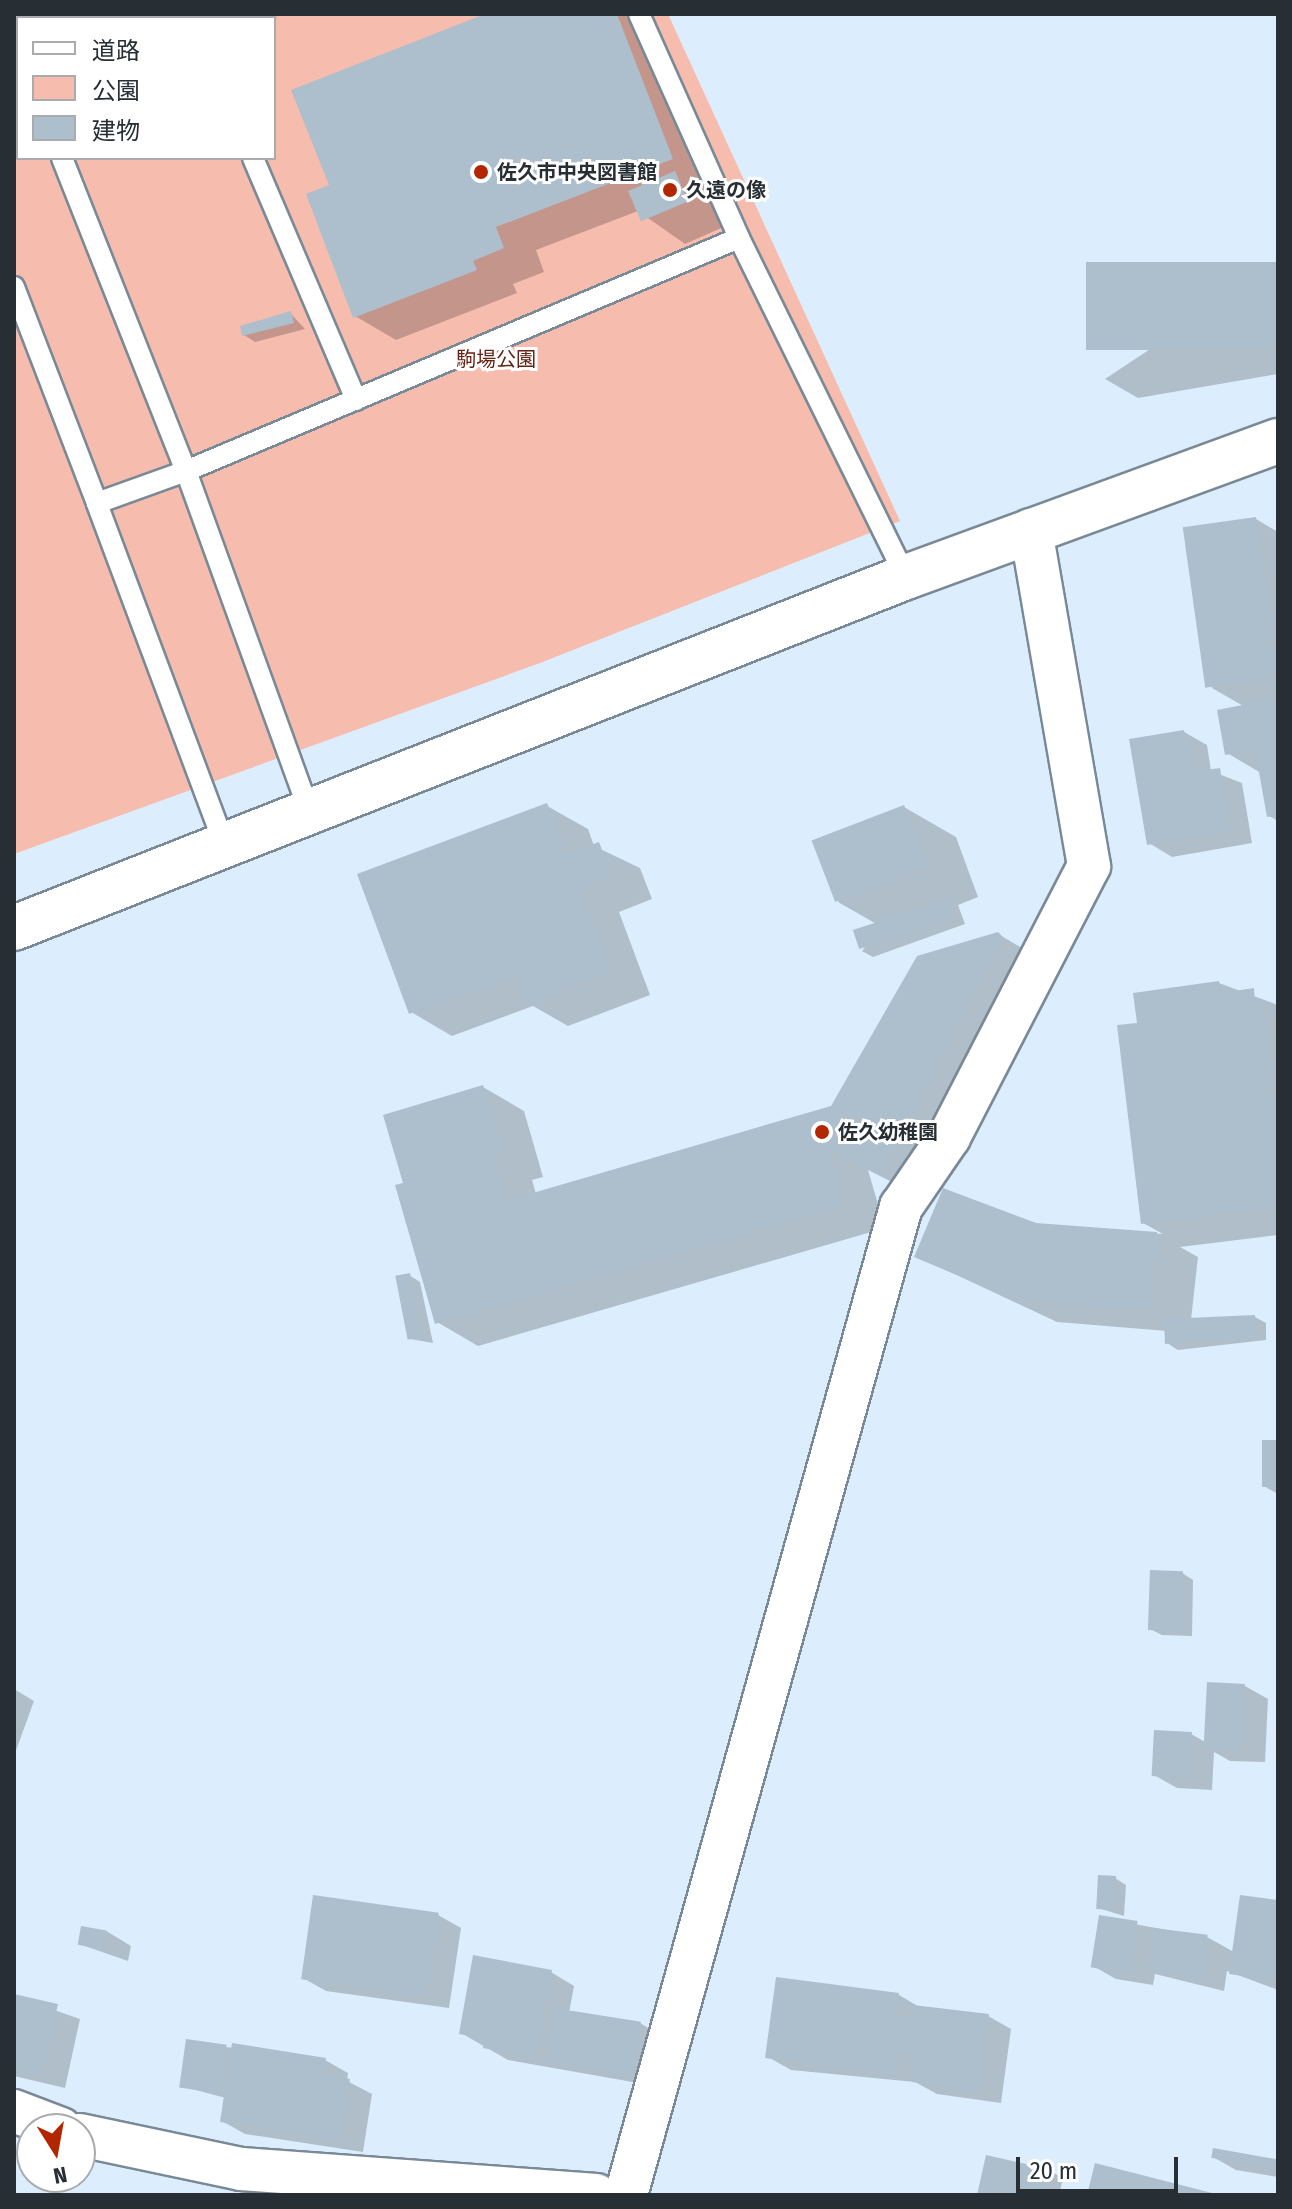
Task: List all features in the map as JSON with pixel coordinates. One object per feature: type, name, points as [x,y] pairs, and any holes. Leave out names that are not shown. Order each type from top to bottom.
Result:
[{"type":"street","points":[[14,928],[906,577],[1278,441]]},
{"type":"street","points":[[626,2195],[901,1207],[949,1137],[1089,866],[1031,530]]},
{"type":"street","points":[[96,2138],[242,2169],[596,2195]]},
{"type":"lane","points":[[639,14],[739,238],[906,577]]},
{"type":"lane","points":[[63,160],[186,471],[309,811]]},
{"type":"lane","points":[[254,160],[356,400]]},
{"type":"lane","points":[[97,503],[186,471],[739,238]]},
{"type":"lane","points":[[14,287],[225,846]]},
{"type":"green space","name":"駒場公園","points":[[14,14],[668,14],[900,521],[540,663],[14,854]]},
{"type":"building","name":"佐久市中央図書館","points":[[485,14],[617,14],[673,159],[496,227],[504,248],[473,261],[477,270],[353,318],[306,194],[329,185],[291,90]]},
{"type":"building","points":[[675,171],[688,201],[641,221],[628,191]]},
{"type":"building","points":[[1086,262],[1278,262],[1278,350],[1086,350]]},
{"type":"building","points":[[291,311],[294,323],[242,336],[240,326]]},
{"type":"building","points":[[1256,517],[1278,678],[1205,688],[1183,527]]},
{"type":"building","points":[[1278,698],[1278,815],[1267,817],[1255,750],[1225,755],[1217,710]]},
{"type":"building","points":[[1184,730],[1192,772],[1220,768],[1230,830],[1147,845],[1129,739]]},
{"type":"building","points":[[547,803],[566,854],[599,842],[612,876],[579,888],[610,972],[525,1004],[514,975],[409,1014],[357,874]]},
{"type":"building","points":[[904,805],[928,867],[835,902],[812,840]]},
{"type":"building","points":[[948,899],[954,918],[859,949],[853,930]]},
{"type":"building","name":"佐久幼稚園","points":[[998,932],[1003,937],[880,1175],[829,1149],[845,1205],[435,1324],[395,1185],[403,1183],[383,1115],[483,1085],[502,1153],[492,1156],[505,1201],[831,1106],[917,956]]},
{"type":"building","points":[[1219,981],[1221,993],[1254,988],[1255,1004],[1263,1004],[1278,1127],[1278,1207],[1141,1224],[1117,1025],[1137,1023],[1133,993]]},
{"type":"building","points":[[943,1188],[1036,1223],[1157,1232],[1149,1310],[1014,1299],[914,1257]]},
{"type":"building","points":[[410,1273],[422,1337],[408,1340],[395,1276]]},
{"type":"building","points":[[1255,1315],[1256,1334],[1165,1344],[1164,1319]]},
{"type":"building","points":[[1262,1440],[1278,1440],[1278,1487],[1262,1487]]},
{"type":"building","points":[[1150,1570],[1183,1571],[1181,1631],[1148,1630]]},
{"type":"building","points":[[1207,1682],[1245,1684],[1241,1751],[1203,1749]]},
{"type":"building","points":[[1154,1730],[1192,1732],[1190,1778],[1152,1776]]},
{"type":"building","points":[[1098,1875],[1116,1876],[1114,1910],[1096,1909]]},
{"type":"building","points":[[313,1895],[439,1913],[427,1997],[301,1979]]},
{"type":"building","points":[[1240,1895],[1278,1900],[1278,1981],[1229,1974]]},
{"type":"building","points":[[1099,1915],[1138,1921],[1129,1973],[1091,1967]]},
{"type":"building","points":[[81,1926],[108,1931],[104,1949],[78,1945]]},
{"type":"building","points":[[1153,1928],[1208,1935],[1202,1978],[1148,1972]]},
{"type":"building","points":[[473,1955],[552,1970],[535,2058],[483,2048],[484,2038],[459,2034]]},
{"type":"building","points":[[776,1977],[899,1993],[897,2017],[911,2018],[913,2005],[989,2014],[978,2091],[912,2082],[915,2054],[895,2052],[892,2074],[765,2058]]},
{"type":"building","points":[[14,1994],[58,2004],[42,2076],[14,2070]]},
{"type":"building","points":[[554,2008],[641,2022],[632,2075],[546,2061]]},
{"type":"building","points":[[186,2039],[227,2045],[220,2093],[179,2088]]},
{"type":"building","points":[[232,2043],[326,2058],[323,2075],[350,2079],[340,2140],[220,2122]]},
{"type":"building","points":[[1213,2148],[1278,2159],[1276,2169],[1211,2158]]},
{"type":"building","points":[[986,2155],[1053,2170],[1047,2195],[977,2195]]},
{"type":"building","points":[[1095,2163],[1216,2194],[1216,2195],[1087,2195]]},
{"type":"place","name":"佐久市中央図書館","points":[[481,172]]},
{"type":"place","name":"久遠の像","points":[[670,190]]},
{"type":"place","name":"佐久幼稚園","points":[[822,1132]]}]
